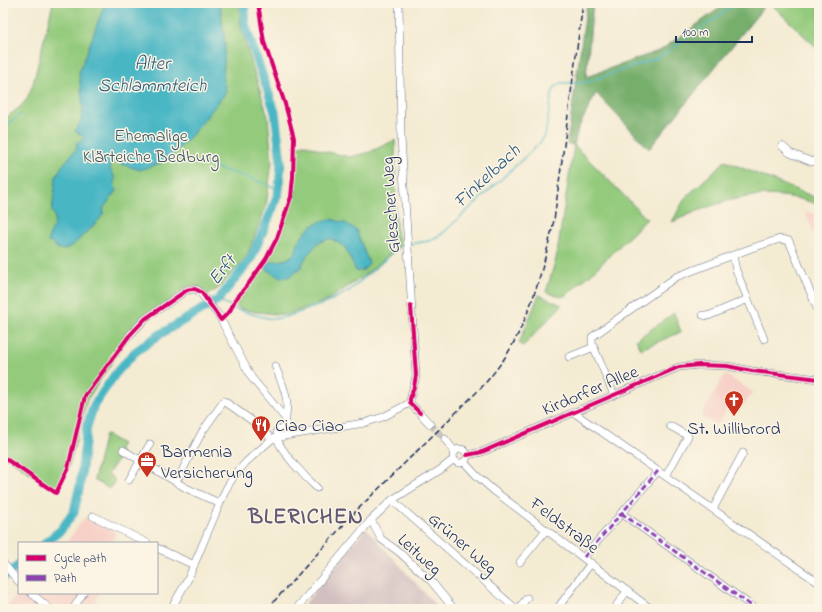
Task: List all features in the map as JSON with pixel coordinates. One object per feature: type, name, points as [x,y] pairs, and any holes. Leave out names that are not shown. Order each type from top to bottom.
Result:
[{"type":"street","name":"Glescher Weg","points":[[399,3],[400,117],[416,375],[410,403]]},
{"type":"street","points":[[782,146],[790,153],[812,162],[819,157]]},
{"type":"street","points":[[614,395],[594,347],[592,337],[594,334],[676,277],[780,239],[789,241],[819,313]]},
{"type":"street","points":[[732,256],[736,270],[764,339]]},
{"type":"street","points":[[130,336],[145,319],[188,290],[193,288],[198,290],[217,313],[251,377],[285,418]]},
{"type":"street","points":[[703,315],[708,316],[748,299]]},
{"type":"street","points":[[569,357],[594,347]]},
{"type":"street","name":"Kirdorfer Allee","points":[[466,458],[679,368],[699,365],[727,366],[752,371],[819,379]]},
{"type":"street","points":[[275,366],[286,394],[287,410],[285,418],[286,428],[277,430],[275,438]]},
{"type":"street","points":[[175,480],[179,477],[202,432],[224,401],[275,438],[295,465],[317,488]]},
{"type":"street","points":[[171,609],[194,565],[219,503],[234,476],[246,462],[275,438],[364,423],[383,417],[410,403],[430,424]]},
{"type":"street","points":[[573,412],[819,583]]},
{"type":"street","points":[[666,476],[688,436],[670,426]]},
{"type":"street","points":[[445,439],[455,455]]},
{"type":"street","points":[[129,480],[150,444]]},
{"type":"street","points":[[123,450],[186,488],[219,503]]},
{"type":"street","points":[[296,609],[371,520],[392,500],[440,470],[458,450],[463,450],[466,458]]},
{"type":"street","points":[[713,509],[743,453]]},
{"type":"street","name":"Feldstraße","points":[[455,455],[459,463],[466,458],[476,475],[493,490],[584,557],[651,609]]},
{"type":"street","points":[[584,557],[658,471]]},
{"type":"street","name":"Grüner Weg","points":[[392,500],[517,609],[527,598]]},
{"type":"street","points":[[621,513],[756,609]]},
{"type":"street","points":[[93,516],[145,542]]},
{"type":"street","name":"Leitweg","points":[[371,520],[381,539],[399,552],[431,582],[454,609]]},
{"type":"street","points":[[520,562],[546,530]]},
{"type":"street","points":[[158,548],[194,565]]},
{"type":"street","points":[[3,563],[18,581]]},
{"type":"street","points":[[557,609],[590,563]]},
{"type":"street","points":[[614,609],[627,591]]},
{"type":"street","points":[[32,594],[50,609]]},
{"type":"street","points":[[73,609],[82,594]]},
{"type":"shaded area","points":[[805,212],[819,215],[819,246]]},
{"type":"shaded area","points":[[725,374],[753,392],[744,405],[740,402],[736,407],[732,405],[726,409],[722,419],[716,425],[701,416]]},
{"type":"shaded area","points":[[85,517],[116,532],[111,542],[67,542]]},
{"type":"shaded area","points":[[366,528],[439,609],[301,609]]},
{"type":"shaded area","points":[[20,594],[99,594],[96,599],[98,605],[107,609],[3,609]]},
{"type":"green space","name":"Ehemalige Klärteiche Bedburg","points":[[53,3],[239,3],[241,28],[268,117],[272,162],[266,207],[247,256],[219,288],[207,295],[198,287],[186,287],[129,336],[87,400],[69,466],[56,489],[3,455],[3,120],[20,107],[27,99],[33,84]]},
{"type":"green space","points":[[587,3],[593,3],[586,77],[661,50],[727,3],[767,3],[649,149],[596,93],[578,129],[574,145],[567,144]]},
{"type":"green space","points":[[770,3],[819,3],[819,50]]},
{"type":"green space","points":[[395,140],[396,226],[400,246],[361,278],[326,301],[286,315],[241,309],[235,304],[263,270],[278,239],[293,197],[297,149],[299,145],[304,144],[323,151],[350,157],[370,152]]},
{"type":"green space","points":[[574,145],[647,219],[592,273],[566,295],[561,297],[546,292],[556,259]]},
{"type":"green space","points":[[725,161],[819,199],[819,205],[801,199],[763,195],[717,204],[672,222],[685,198]]},
{"type":"green space","points":[[539,295],[562,305],[523,346],[519,343]]},
{"type":"green space","points":[[674,313],[681,332],[641,349],[636,340]]},
{"type":"green space","points":[[105,434],[122,444],[118,450],[122,453],[108,474],[115,480],[110,489],[94,480]]},
{"type":"water","name":"Alter Schlammteich","points":[[105,3],[220,3],[225,45],[223,80],[226,90],[224,95],[191,136],[167,161],[140,170],[121,164],[114,158],[110,168],[115,178],[114,184],[117,191],[104,207],[103,214],[99,220],[73,245],[63,250],[48,242],[55,223],[52,211],[56,177],[62,166],[77,148],[76,143],[81,141],[84,137],[75,131],[81,120],[83,107],[79,73]]},
{"type":"water","points":[[331,219],[345,223],[356,230],[369,263],[365,268],[360,271],[356,271],[345,247],[330,238],[318,243],[307,255],[301,267],[289,277],[279,277],[267,270],[266,264],[287,259],[293,255],[307,230],[320,222]]},
{"type":"waterway","name":"Finkelbach","points":[[46,542],[61,530],[74,512],[80,485],[87,426],[94,405],[116,373],[135,352],[159,335],[218,300],[251,259],[273,208],[279,190],[281,161],[275,112],[245,24],[245,3]]},
{"type":"waterway","name":"Finkelbach","points":[[410,244],[429,241],[442,234],[539,144],[545,136],[552,94],[555,87],[561,83],[584,83],[658,58],[737,3]]},
{"type":"waterway","points":[[3,128],[21,114]]},
{"type":"waterway","points":[[201,163],[250,178],[279,190]]},
{"type":"waterway","name":"Finkelbach","points":[[218,300],[239,310],[255,315],[272,319],[286,317],[326,303],[350,290],[402,245],[406,245]]},
{"type":"waterway","name":"Erft","points":[[3,578],[18,566]]},
{"type":"tunnel","points":[[430,424],[445,439]]},
{"type":"railway","points":[[267,609],[358,509],[481,388],[504,359],[513,343],[529,310],[541,274],[554,220],[583,3]]},
{"type":"marked path","points":[[584,557],[658,471]]},
{"type":"marked path","points":[[621,513],[756,609]]},
{"type":"cycle path","points":[[3,457],[56,493],[68,468],[85,396],[129,336],[145,319],[189,289],[195,289],[202,293],[221,320],[230,311],[235,300],[266,259],[277,238],[291,197],[294,138],[285,104],[264,42],[258,3]]},
{"type":"cycle path","points":[[411,306],[416,375],[410,403],[420,413]]},
{"type":"cycle path","points":[[467,455],[482,452],[679,367],[699,365],[727,366],[752,371],[819,379]]},
{"type":"place","name":"St. Willibrord","points":[[734,417]]},
{"type":"place","name":"Ciao Ciao","points":[[261,442]]},
{"type":"place","name":"Barmenia Versicherung","points":[[147,478]]},
{"type":"district","name":"BLERICHEN","points":[[306,515]]}]
